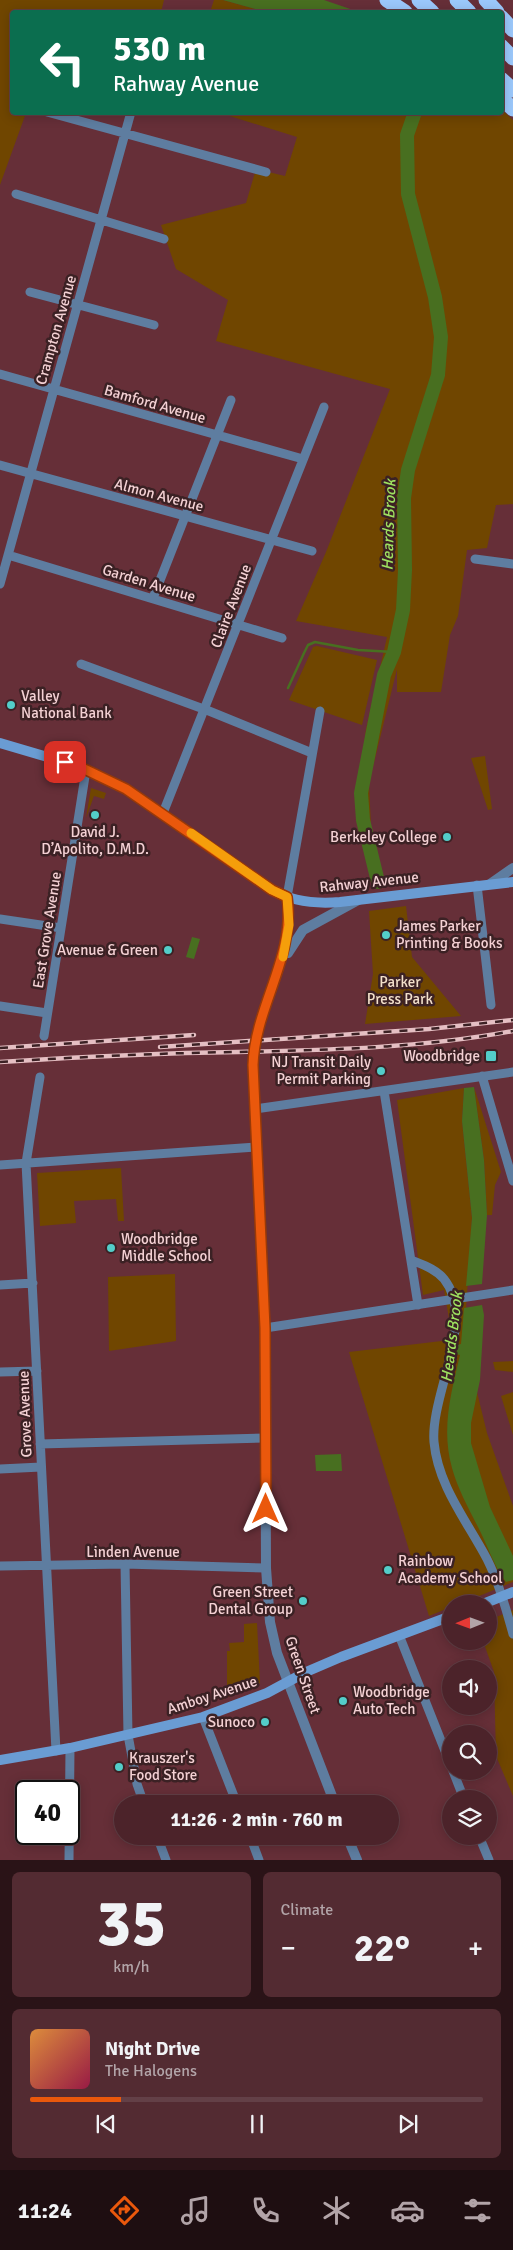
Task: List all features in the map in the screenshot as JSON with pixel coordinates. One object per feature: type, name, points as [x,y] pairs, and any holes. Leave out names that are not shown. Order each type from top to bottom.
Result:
[{"type":"highway","points":[[387,0],[402,10]]},
{"type":"highway","points":[[418,0],[430,10]]},
{"type":"highway","points":[[457,0],[467,10]]},
{"type":"highway","points":[[486,0],[495,10]]},
{"type":"highway","points":[[504,20],[513,30]]},
{"type":"highway","points":[[504,49],[513,58]]},
{"type":"main road","name":"Rahway Avenue","points":[[0,743],[86,770],[126,789],[272,890],[287,897],[319,902],[513,882]]},
{"type":"main road","name":"Amboy Avenue","points":[[0,1760],[56,1751],[203,1717],[244,1703],[336,1659],[442,1619]]},
{"type":"street","points":[[58,115],[266,172]]},
{"type":"street","name":"Crampton Avenue","points":[[0,584],[5,558],[130,115]]},
{"type":"street","points":[[16,194],[164,238]]},
{"type":"street","points":[[30,292],[154,325]]},
{"type":"street","name":"Bamford Avenue","points":[[0,374],[303,460]]},
{"type":"street","points":[[153,598],[230,400]]},
{"type":"street","name":"Claire Avenue","points":[[163,814],[206,710],[324,408]]},
{"type":"street","name":"Almon Avenue","points":[[0,466],[312,551]]},
{"type":"street","name":"Garden Avenue","points":[[5,558],[153,598],[282,638]]},
{"type":"street","points":[[476,559],[513,564]]},
{"type":"street","points":[[81,664],[206,710],[312,753]]},
{"type":"street","points":[[287,897],[320,711]]},
{"type":"street","name":"East Grove Avenue","points":[[44,1036],[86,770]]},
{"type":"street","points":[[490,884],[513,868]]},
{"type":"street","points":[[477,885],[491,1005]]},
{"type":"street","name":"Green Street","points":[[287,897],[288,932],[277,974],[263,1010],[255,1040],[253,1065],[265,1328],[266,1568],[272,1633],[288,1682],[332,1795]]},
{"type":"street","points":[[277,974],[294,942],[303,930],[358,899]]},
{"type":"street","points":[[0,919],[61,928]]},
{"type":"street","points":[[0,1006],[47,1013]]},
{"type":"street","points":[[255,1109],[513,1072]]},
{"type":"street","points":[[482,1076],[513,1181]]},
{"type":"street","name":"Grove Avenue","points":[[40,1077],[26,1163],[56,1751]]},
{"type":"street","points":[[384,1090],[418,1305]]},
{"type":"street","points":[[0,1165],[257,1148]]},
{"type":"street","points":[[411,1260],[444,1278],[452,1299],[456,1318],[455,1333],[434,1419],[434,1442],[438,1465],[446,1486],[488,1561],[509,1594],[513,1634]]},
{"type":"street","points":[[0,1285],[33,1283]]},
{"type":"street","points":[[265,1328],[513,1290]]},
{"type":"street","points":[[0,1372],[37,1370]]},
{"type":"street","points":[[40,1444],[265,1438]]},
{"type":"street","points":[[0,1469],[41,1467]]},
{"type":"street","points":[[125,1564],[128,1735],[136,1784],[140,1795]]},
{"type":"street","name":"Linden Avenue","points":[[0,1566],[125,1564],[266,1568]]},
{"type":"street","points":[[399,1635],[442,1743]]},
{"type":"street","points":[[203,1717],[233,1795]]},
{"type":"street","points":[[69,1860],[70,1748]]},
{"type":"street","points":[[160,1845],[166,1860]]},
{"type":"street","points":[[253,1845],[259,1860]]},
{"type":"street","points":[[351,1845],[357,1860]]},
{"type":"street","points":[[483,1845],[489,1860]]},
{"type":"green space","points":[[0,0],[164,0],[162,10],[10,10],[10,115],[25,115],[0,185]]},
{"type":"green space","points":[[214,0],[223,0],[259,10],[211,10]]},
{"type":"green space","points":[[504,112],[513,120],[513,504],[496,505],[487,548],[467,550],[458,616],[450,635],[441,692],[397,692],[397,669],[369,783],[371,827],[384,881],[372,882],[356,808],[366,729],[387,637],[296,621],[326,552],[390,389],[216,341],[228,300],[176,269],[161,225],[246,203],[256,169],[285,176],[297,137],[226,115],[504,115]]},
{"type":"green space","points":[[317,646],[377,660],[362,725],[289,700],[313,647]]},
{"type":"green space","points":[[485,756],[492,809],[488,810],[471,758]]},
{"type":"green space","points":[[91,788],[106,793],[104,799],[94,796],[86,818]]},
{"type":"green space","name":"Parker Press Park","points":[[406,906],[412,957],[461,1016],[365,1024],[373,974],[369,911]]},
{"type":"green space","points":[[474,1087],[501,1172],[495,1185],[492,1215],[487,1215],[484,1160]]},
{"type":"green space","points":[[464,1088],[462,1121],[472,1218],[464,1339],[487,1433],[513,1506],[513,1582],[482,1595],[442,1595],[442,1611],[429,1616],[349,1352],[450,1340],[450,1324],[444,1290],[423,1295],[397,1100]]},
{"type":"green space","points":[[121,1168],[124,1221],[118,1221],[116,1199],[74,1201],[76,1223],[40,1226],[37,1173]]},
{"type":"green space","points":[[175,1274],[176,1341],[109,1351],[108,1277]]},
{"type":"green space","points":[[513,1361],[513,1372],[495,1370],[493,1362]]},
{"type":"green space","points":[[513,1392],[513,1435],[501,1396]]},
{"type":"green space","points":[[513,1610],[513,1796],[497,1758],[497,1725],[495,1725],[495,1715],[497,1715],[497,1660],[490,1660],[486,1650],[498,1650],[498,1616]]},
{"type":"green space","points":[[257,1623],[260,1683],[221,1700],[220,1690],[227,1690],[227,1651],[230,1651],[229,1643],[244,1642],[244,1624]]},
{"type":"shaded area","points":[[223,0],[324,0],[353,10],[259,10]]},
{"type":"shaded area","points":[[192,937],[200,939],[194,959],[186,957]]},
{"type":"shaded area","points":[[474,1087],[484,1160],[487,1215],[482,1284],[466,1286],[472,1218],[462,1121],[464,1088]]},
{"type":"shaded area","points":[[482,1305],[484,1315],[480,1380],[471,1423],[471,1443],[490,1507],[513,1556],[513,1580],[506,1582],[495,1564],[464,1500],[452,1468],[447,1439],[448,1411],[460,1355],[456,1354],[457,1345],[461,1344],[464,1308]]},
{"type":"shaded area","points":[[341,1454],[342,1471],[316,1471],[315,1455]]},
{"type":"waterway","name":"Heards Brook","points":[[378,882],[363,820],[361,793],[384,675],[394,652],[403,610],[405,570],[404,498],[408,470],[438,375],[441,337],[435,297],[408,194],[407,135],[414,115]]},
{"type":"waterway","points":[[288,688],[308,645],[315,642],[358,650],[394,652]]},
{"type":"railway","points":[[160,1047],[429,1029],[513,1020]]},
{"type":"railway","points":[[0,1062],[149,1054],[410,1045],[513,1031]]},
{"type":"railway","points":[[0,1048],[194,1035]]},
{"type":"slow traffic","points":[[191,833],[272,890],[287,897],[289,925],[283,957]]},
{"type":"place","name":"Valley National Bank","points":[[11,705]]},
{"type":"place","name":"David J. D’Apolito, D.M.D.","points":[[95,815]]},
{"type":"place","name":"Berkeley College","points":[[447,837]]},
{"type":"place","name":"James Parker Printing & Books","points":[[386,935]]},
{"type":"place","name":"Avenue & Green","points":[[168,950]]},
{"type":"place","name":"Woodbridge","points":[[491,1056]]},
{"type":"place","name":"NJ Transit Daily Permit Parking","points":[[381,1071]]},
{"type":"place","name":"Woodbridge Middle School","points":[[111,1248]]},
{"type":"place","name":"Rainbow Academy School","points":[[388,1570]]},
{"type":"place","name":"Green Street Dental Group","points":[[303,1601]]},
{"type":"place","name":"Woodbridge Auto Tech","points":[[343,1701]]},
{"type":"place","name":"Sunoco","points":[[265,1722]]},
{"type":"place","name":"Krauszer's Food Store","points":[[119,1767]]},
{"type":"route","points":[[65,762],[78,766],[126,789],[272,890],[287,897],[289,917],[287,941],[263,1010],[255,1040],[253,1065],[265,1328],[266,1509]]}]
